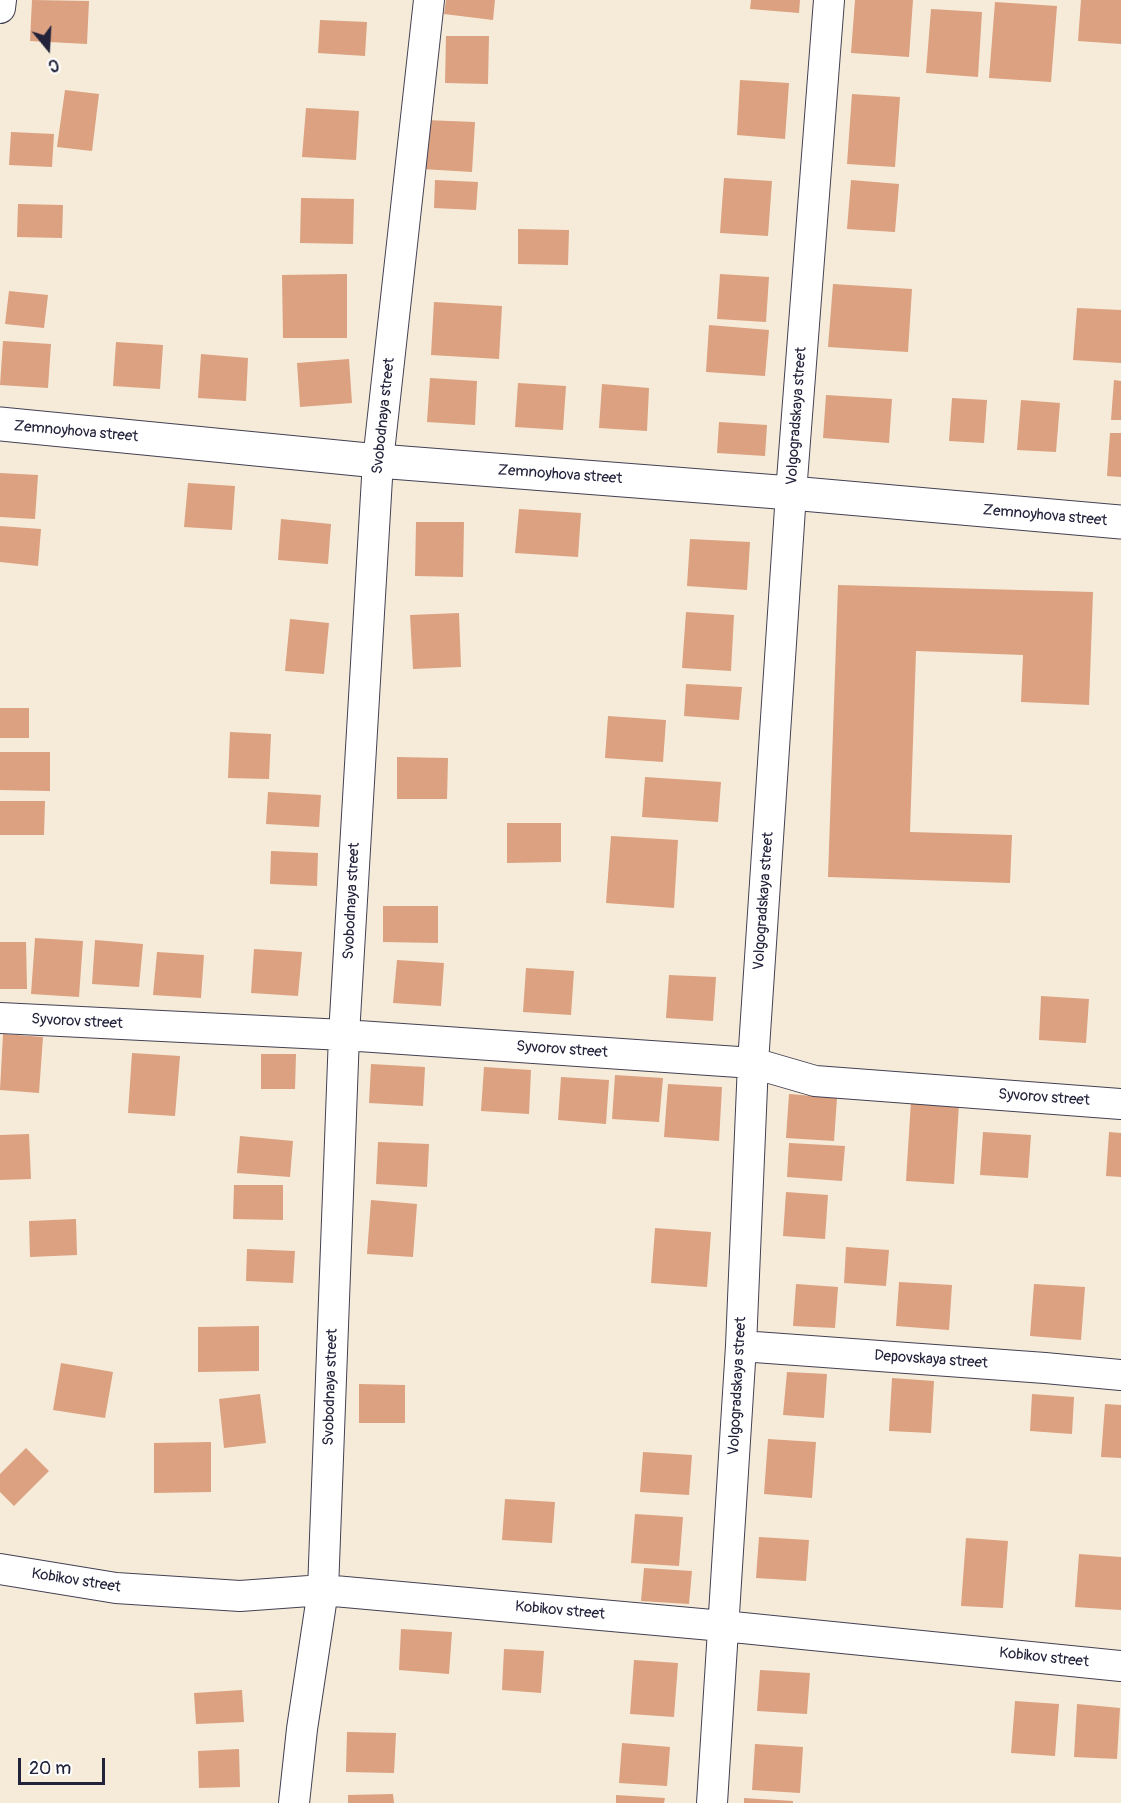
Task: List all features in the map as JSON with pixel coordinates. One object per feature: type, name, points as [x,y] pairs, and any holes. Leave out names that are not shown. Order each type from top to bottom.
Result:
[{"type":"street","points":[[0,9],[1,0]]},
{"type":"street","name":"Svobodnaya street","points":[[294,1803],[302,1729],[323,1590],[344,1035],[378,461],[429,0]]},
{"type":"street","name":"Volgogradskaya street","points":[[712,1803],[741,1346],[753,1063],[791,493],[829,0]]},
{"type":"street","name":"Zemnoyhova street","points":[[0,424],[378,461],[791,493],[1121,522]]},
{"type":"street","name":"Syvorov street","points":[[0,1018],[344,1035],[753,1063],[815,1081],[1121,1104]]},
{"type":"street","name":"Depovskaya street","points":[[741,1346],[1121,1375]]},
{"type":"street","name":"Kobikov street","points":[[0,1569],[116,1588],[240,1596],[323,1590],[723,1626],[1121,1666]]},
{"type":"building","points":[[32,0],[89,1],[87,44],[30,41]]},
{"type":"building","points":[[446,0],[495,0],[493,20],[444,14]]},
{"type":"building","points":[[751,0],[800,0],[799,13],[750,9]]},
{"type":"building","points":[[855,0],[913,0],[909,57],[851,53]]},
{"type":"building","points":[[1081,0],[1121,0],[1121,44],[1078,41]]},
{"type":"building","points":[[995,2],[1057,6],[1051,82],[989,78]]},
{"type":"building","points":[[931,9],[982,12],[978,77],[926,73]]},
{"type":"building","points":[[320,20],[367,22],[365,56],[318,53]]},
{"type":"building","points":[[446,36],[489,36],[488,84],[445,83]]},
{"type":"building","points":[[740,80],[789,83],[785,139],[737,135]]},
{"type":"building","points":[[65,90],[99,94],[92,151],[57,147]]},
{"type":"building","points":[[852,94],[900,97],[895,167],[847,164]]},
{"type":"building","points":[[306,108],[359,111],[356,160],[302,157]]},
{"type":"building","points":[[425,120],[475,122],[472,172],[422,169]]},
{"type":"building","points":[[11,132],[54,134],[52,167],[9,165]]},
{"type":"building","points":[[724,178],[772,181],[768,236],[720,233]]},
{"type":"building","points":[[435,180],[478,182],[476,210],[434,208]]},
{"type":"building","points":[[851,180],[899,184],[895,232],[847,229]]},
{"type":"building","points":[[301,198],[354,199],[353,244],[300,243]]},
{"type":"building","points":[[18,204],[63,205],[62,238],[17,237]]},
{"type":"building","points":[[518,229],[569,230],[568,265],[518,264]]},
{"type":"building","points":[[347,274],[347,338],[283,338],[282,275]]},
{"type":"building","points":[[720,274],[769,277],[766,322],[717,319]]},
{"type":"building","points":[[833,284],[912,289],[908,352],[828,347]]},
{"type":"building","points":[[9,291],[48,295],[44,328],[5,324]]},
{"type":"building","points":[[434,302],[502,306],[499,359],[431,355]]},
{"type":"building","points":[[1077,308],[1121,310],[1121,363],[1073,360]]},
{"type":"building","points":[[709,325],[769,330],[765,376],[706,372]]},
{"type":"building","points":[[3,341],[51,344],[48,388],[0,385]]},
{"type":"building","points":[[116,342],[163,345],[160,389],[113,386]]},
{"type":"building","points":[[201,354],[248,358],[246,401],[198,398]]},
{"type":"building","points":[[349,359],[352,403],[300,407],[297,363]]},
{"type":"building","points":[[430,378],[477,381],[475,425],[427,422]]},
{"type":"building","points":[[1114,380],[1121,381],[1121,420],[1111,420]]},
{"type":"building","points":[[518,383],[566,386],[563,430],[515,427]]},
{"type":"building","points":[[602,384],[649,388],[647,431],[599,428]]},
{"type":"building","points":[[826,395],[892,399],[889,443],[823,438]]},
{"type":"building","points":[[952,398],[987,400],[984,443],[949,441]]},
{"type":"building","points":[[1021,400],[1060,403],[1056,452],[1017,450]]},
{"type":"building","points":[[719,422],[767,425],[765,456],[717,453]]},
{"type":"building","points":[[1110,433],[1121,433],[1121,477],[1107,476]]},
{"type":"building","points":[[0,473],[38,475],[35,519],[0,517]]},
{"type":"building","points":[[188,483],[235,486],[232,530],[184,527]]},
{"type":"building","points":[[519,509],[581,513],[578,557],[515,553]]},
{"type":"building","points":[[281,519],[331,524],[328,564],[278,560]]},
{"type":"building","points":[[416,522],[464,522],[463,577],[415,576]]},
{"type":"building","points":[[0,526],[41,529],[38,566],[0,562]]},
{"type":"building","points":[[690,539],[750,542],[747,590],[687,586]]},
{"type":"building","points":[[838,585],[1093,592],[1089,705],[1021,702],[1023,655],[916,651],[910,832],[1012,835],[1010,883],[828,877]]},
{"type":"building","points":[[686,612],[734,615],[731,671],[682,668]]},
{"type":"building","points":[[459,613],[461,667],[413,669],[410,615]]},
{"type":"building","points":[[290,619],[329,623],[324,674],[285,671]]},
{"type":"building","points":[[686,684],[742,687],[739,720],[684,716]]},
{"type":"building","points":[[0,708],[29,708],[29,738],[0,738]]},
{"type":"building","points":[[608,716],[666,720],[663,762],[605,758]]},
{"type":"building","points":[[230,732],[271,734],[269,779],[228,778]]},
{"type":"building","points":[[0,752],[50,752],[50,791],[0,790]]},
{"type":"building","points":[[397,757],[448,758],[447,799],[397,799]]},
{"type":"building","points":[[645,777],[721,782],[718,822],[642,817]]},
{"type":"building","points":[[268,792],[321,795],[319,827],[266,824]]},
{"type":"building","points":[[0,801],[45,801],[44,835],[0,835]]},
{"type":"building","points":[[507,823],[561,823],[561,862],[507,863]]},
{"type":"building","points":[[611,836],[678,840],[674,908],[606,903]]},
{"type":"building","points":[[271,851],[318,853],[317,886],[270,884]]},
{"type":"building","points":[[383,906],[438,906],[438,943],[383,942]]},
{"type":"building","points":[[35,938],[83,941],[79,997],[31,994]]},
{"type":"building","points":[[95,940],[143,944],[139,987],[92,984]]},
{"type":"building","points":[[0,942],[26,942],[27,989],[0,989]]},
{"type":"building","points":[[254,949],[302,952],[298,996],[251,993]]},
{"type":"building","points":[[157,952],[204,955],[201,998],[153,995]]},
{"type":"building","points":[[397,960],[444,963],[441,1006],[393,1003]]},
{"type":"building","points":[[526,968],[574,971],[571,1015],[523,1012]]},
{"type":"building","points":[[669,975],[716,977],[713,1021],[666,1018]]},
{"type":"building","points":[[1041,996],[1089,999],[1086,1043],[1039,1040]]},
{"type":"building","points":[[3,1034],[43,1037],[39,1093],[0,1090]]},
{"type":"building","points":[[132,1053],[180,1056],[175,1116],[128,1113]]},
{"type":"building","points":[[261,1054],[296,1054],[295,1089],[261,1089]]},
{"type":"building","points":[[371,1064],[425,1067],[423,1106],[369,1103]]},
{"type":"building","points":[[484,1067],[531,1070],[529,1114],[481,1111]]},
{"type":"building","points":[[615,1075],[663,1078],[659,1122],[612,1119]]},
{"type":"building","points":[[561,1077],[609,1080],[606,1124],[558,1120]]},
{"type":"building","points":[[668,1084],[722,1087],[719,1141],[664,1137]]},
{"type":"building","points":[[789,1094],[837,1098],[834,1141],[786,1138]]},
{"type":"building","points":[[911,1101],[959,1104],[954,1184],[906,1181]]},
{"type":"building","points":[[983,1132],[1031,1135],[1028,1178],[980,1175]]},
{"type":"building","points":[[1109,1132],[1121,1133],[1121,1177],[1106,1176]]},
{"type":"building","points":[[29,1134],[31,1179],[0,1180],[0,1135]]},
{"type":"building","points":[[240,1136],[293,1141],[290,1177],[237,1173]]},
{"type":"building","points":[[378,1142],[429,1144],[427,1187],[376,1184]]},
{"type":"building","points":[[789,1143],[845,1146],[842,1181],[787,1177]]},
{"type":"building","points":[[234,1185],[283,1185],[283,1220],[233,1219]]},
{"type":"building","points":[[786,1192],[828,1195],[825,1239],[783,1236]]},
{"type":"building","points":[[371,1200],[417,1204],[413,1257],[367,1254]]},
{"type":"building","points":[[76,1219],[77,1255],[30,1257],[29,1221]]},
{"type":"building","points":[[655,1228],[711,1232],[707,1287],[651,1283]]},
{"type":"building","points":[[846,1247],[889,1250],[886,1286],[844,1283]]},
{"type":"building","points":[[247,1249],[295,1251],[293,1283],[246,1281]]},
{"type":"building","points":[[899,1282],[952,1285],[949,1330],[896,1326]]},
{"type":"building","points":[[796,1284],[838,1287],[835,1328],[793,1326]]},
{"type":"building","points":[[1034,1284],[1085,1287],[1081,1340],[1030,1336]]},
{"type":"building","points":[[259,1326],[259,1371],[198,1372],[198,1327]]},
{"type":"building","points":[[61,1363],[113,1372],[105,1418],[53,1410]]},
{"type":"building","points":[[787,1372],[827,1374],[824,1418],[783,1415]]},
{"type":"building","points":[[892,1378],[934,1381],[931,1433],[889,1431]]},
{"type":"building","points":[[359,1384],[405,1385],[405,1423],[359,1423]]},
{"type":"building","points":[[260,1394],[266,1443],[224,1448],[219,1399]]},
{"type":"building","points":[[1032,1394],[1074,1397],[1072,1434],[1030,1431]]},
{"type":"building","points":[[1105,1404],[1121,1405],[1121,1458],[1101,1457]]},
{"type":"building","points":[[768,1439],[816,1442],[812,1498],[764,1494]]},
{"type":"building","points":[[211,1442],[211,1492],[154,1493],[154,1443]]},
{"type":"building","points":[[26,1448],[49,1471],[14,1506],[0,1492],[0,1474]]},
{"type":"building","points":[[643,1452],[692,1455],[689,1495],[640,1492]]},
{"type":"building","points":[[505,1499],[555,1502],[552,1543],[502,1540]]},
{"type":"building","points":[[635,1514],[683,1517],[679,1566],[631,1563]]},
{"type":"building","points":[[759,1537],[809,1540],[806,1581],[756,1578]]},
{"type":"building","points":[[966,1538],[1008,1541],[1003,1608],[961,1606]]},
{"type":"building","points":[[1079,1554],[1121,1557],[1121,1610],[1075,1607]]},
{"type":"building","points":[[644,1568],[692,1571],[689,1604],[641,1601]]},
{"type":"building","points":[[401,1629],[452,1632],[449,1674],[399,1670]]},
{"type":"building","points":[[504,1649],[544,1651],[541,1693],[502,1690]]},
{"type":"building","points":[[634,1660],[678,1663],[674,1717],[630,1714]]},
{"type":"building","points":[[760,1670],[810,1673],[807,1714],[757,1711]]},
{"type":"building","points":[[242,1690],[244,1722],[196,1724],[194,1693]]},
{"type":"building","points":[[1015,1701],[1059,1704],[1055,1756],[1011,1753]]},
{"type":"building","points":[[1077,1704],[1120,1708],[1117,1759],[1074,1757]]},
{"type":"building","points":[[347,1732],[396,1733],[394,1773],[346,1772]]},
{"type":"building","points":[[622,1743],[670,1747],[667,1786],[619,1783]]},
{"type":"building","points":[[755,1744],[803,1747],[800,1793],[752,1790]]},
{"type":"building","points":[[239,1749],[240,1787],[199,1788],[198,1751]]},
{"type":"building","points":[[393,1794],[394,1803],[348,1803],[348,1795]]},
{"type":"building","points":[[616,1795],[665,1798],[664,1803],[616,1803]]},
{"type":"building","points":[[744,1798],[793,1801],[793,1803],[744,1803]]}]
